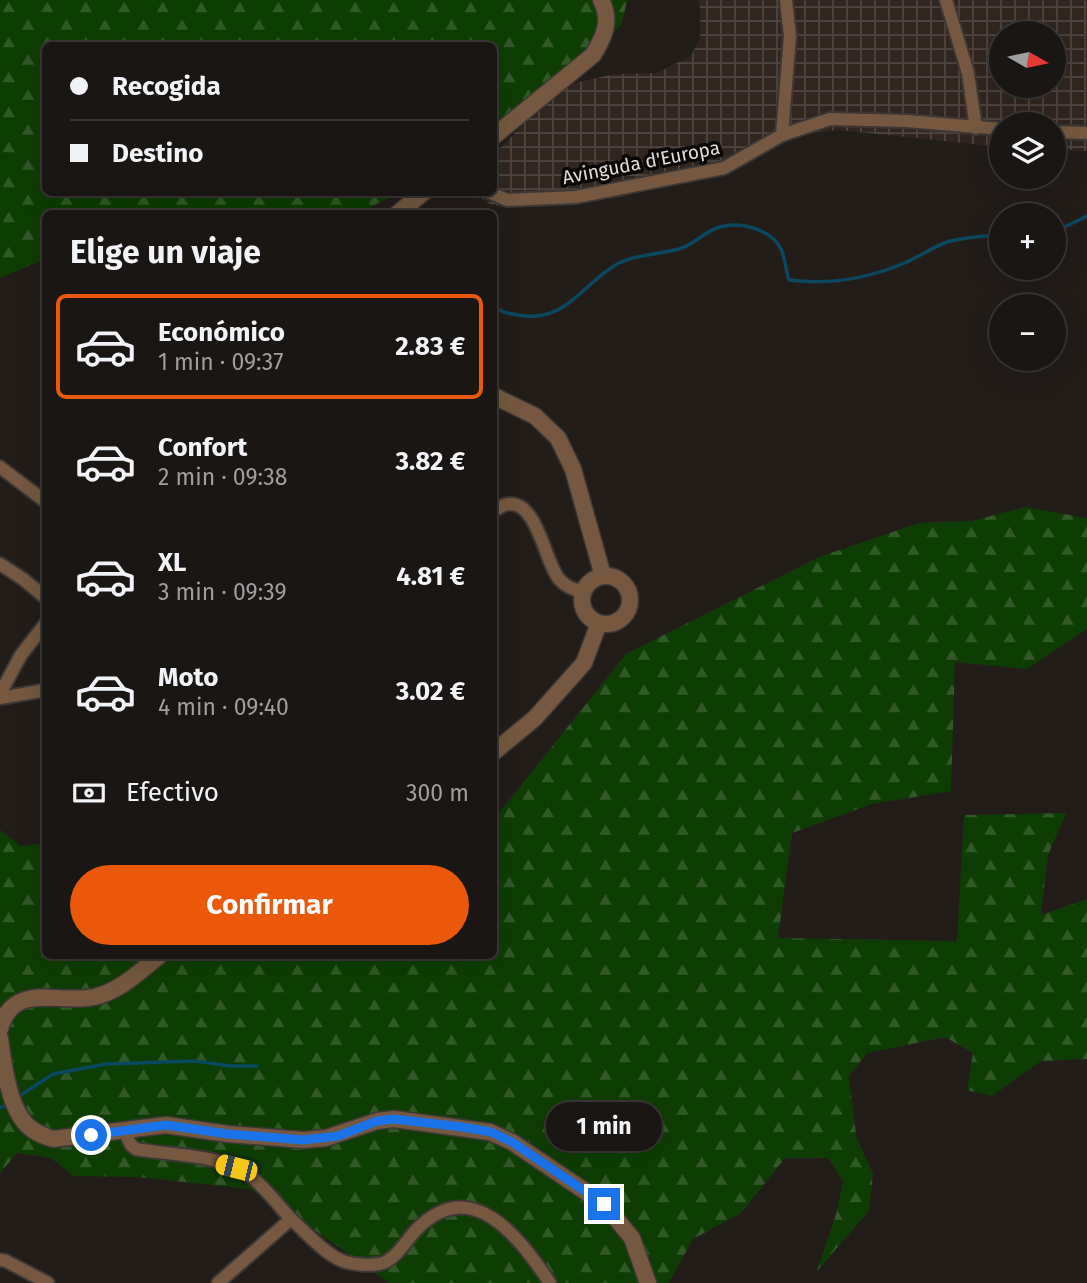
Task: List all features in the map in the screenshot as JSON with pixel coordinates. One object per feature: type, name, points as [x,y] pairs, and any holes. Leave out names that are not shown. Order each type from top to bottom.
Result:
[{"type":"street","points":[[497,134],[593,55],[607,26],[607,11],[601,0]]},
{"type":"street","points":[[782,135],[790,36],[786,0]]},
{"type":"street","points":[[946,0],[968,73],[976,128]]},
{"type":"street","name":"Avinguda d'Europa","points":[[497,196],[507,200],[576,197],[724,168],[782,135],[830,119],[907,121],[989,129]]},
{"type":"street","points":[[1066,132],[1087,133]]},
{"type":"street","points":[[402,210],[419,196]]},
{"type":"street","points":[[497,397],[535,416],[558,438],[573,469],[603,576]]},
{"type":"street","points":[[0,467],[42,499]]},
{"type":"street","points":[[497,509],[509,504],[522,506],[531,516],[557,578],[569,588],[583,592]]},
{"type":"street","points":[[0,564],[42,595]]},
{"type":"street","points":[[603,576],[614,577],[623,583],[629,592],[630,602],[626,613],[609,624],[590,618],[584,611],[582,601],[583,592],[591,581],[603,576]]},
{"type":"street","points":[[497,750],[535,718],[584,663],[599,623]]},
{"type":"street","points":[[0,696],[21,655],[42,628]]},
{"type":"street","points":[[0,696],[42,691]]},
{"type":"street","points":[[0,1029],[2,1020],[11,1008],[25,1000],[40,996],[92,998],[127,982],[155,959]]},
{"type":"street","points":[[0,1038],[8,1084],[17,1110],[26,1125],[53,1139],[166,1125],[228,1134],[303,1140],[326,1139],[377,1121],[394,1119],[491,1132],[512,1142],[604,1204],[632,1238],[648,1283]]},
{"type":"street","points":[[124,1131],[136,1149],[181,1153],[236,1168],[255,1181],[291,1219],[330,1254],[345,1262],[369,1265],[385,1262],[432,1216],[450,1206],[478,1209],[498,1222],[530,1254],[550,1283]]},
{"type":"street","points":[[218,1283],[291,1219]]},
{"type":"street","points":[[0,1260],[48,1283]]},
{"type":"shaded area","points":[[698,0],[1087,0],[1087,151],[1066,150],[1066,112],[989,112],[989,146],[840,130],[782,135],[724,168],[617,198],[492,206],[479,196],[497,196],[497,149],[556,87],[615,74],[657,73],[691,56],[700,38]]},
{"type":"green space","points":[[0,0],[627,0],[621,25],[497,140],[497,42],[42,42],[42,196],[393,196],[365,210],[42,210],[42,260],[0,278]]},
{"type":"green space","points":[[1025,507],[1087,518],[1087,629],[1027,669],[955,662],[951,791],[872,804],[792,833],[778,938],[957,941],[964,815],[1066,813],[1048,855],[1041,915],[1087,899],[1087,1059],[1041,1061],[992,1096],[967,1090],[973,1053],[945,1037],[867,1053],[849,1076],[856,1136],[873,1174],[869,1211],[817,1271],[837,1211],[843,1181],[828,1158],[785,1158],[741,1213],[693,1239],[669,1283],[389,1283],[292,1214],[250,1189],[136,1177],[73,1176],[51,1158],[17,1153],[0,1173],[0,830],[21,846],[42,843],[42,959],[497,959],[497,815],[626,654],[819,557],[919,523],[972,521]]},
{"type":"waterway","points":[[1066,226],[1087,216]]},
{"type":"waterway","points":[[497,308],[518,315],[549,313],[562,308],[619,263],[634,257],[682,248],[710,231],[728,225],[754,228],[770,236],[781,249],[789,280],[804,281],[832,281],[875,274],[947,242],[989,236]]},
{"type":"waterway","points":[[18,1097],[53,1074],[106,1064],[194,1061],[257,1066]]},
{"type":"waterway","points":[[0,1108],[4,1106]]},
{"type":"route","points":[[91,1135],[166,1125],[228,1134],[303,1140],[326,1139],[377,1121],[394,1119],[462,1127],[491,1132],[512,1142],[604,1204]]}]
